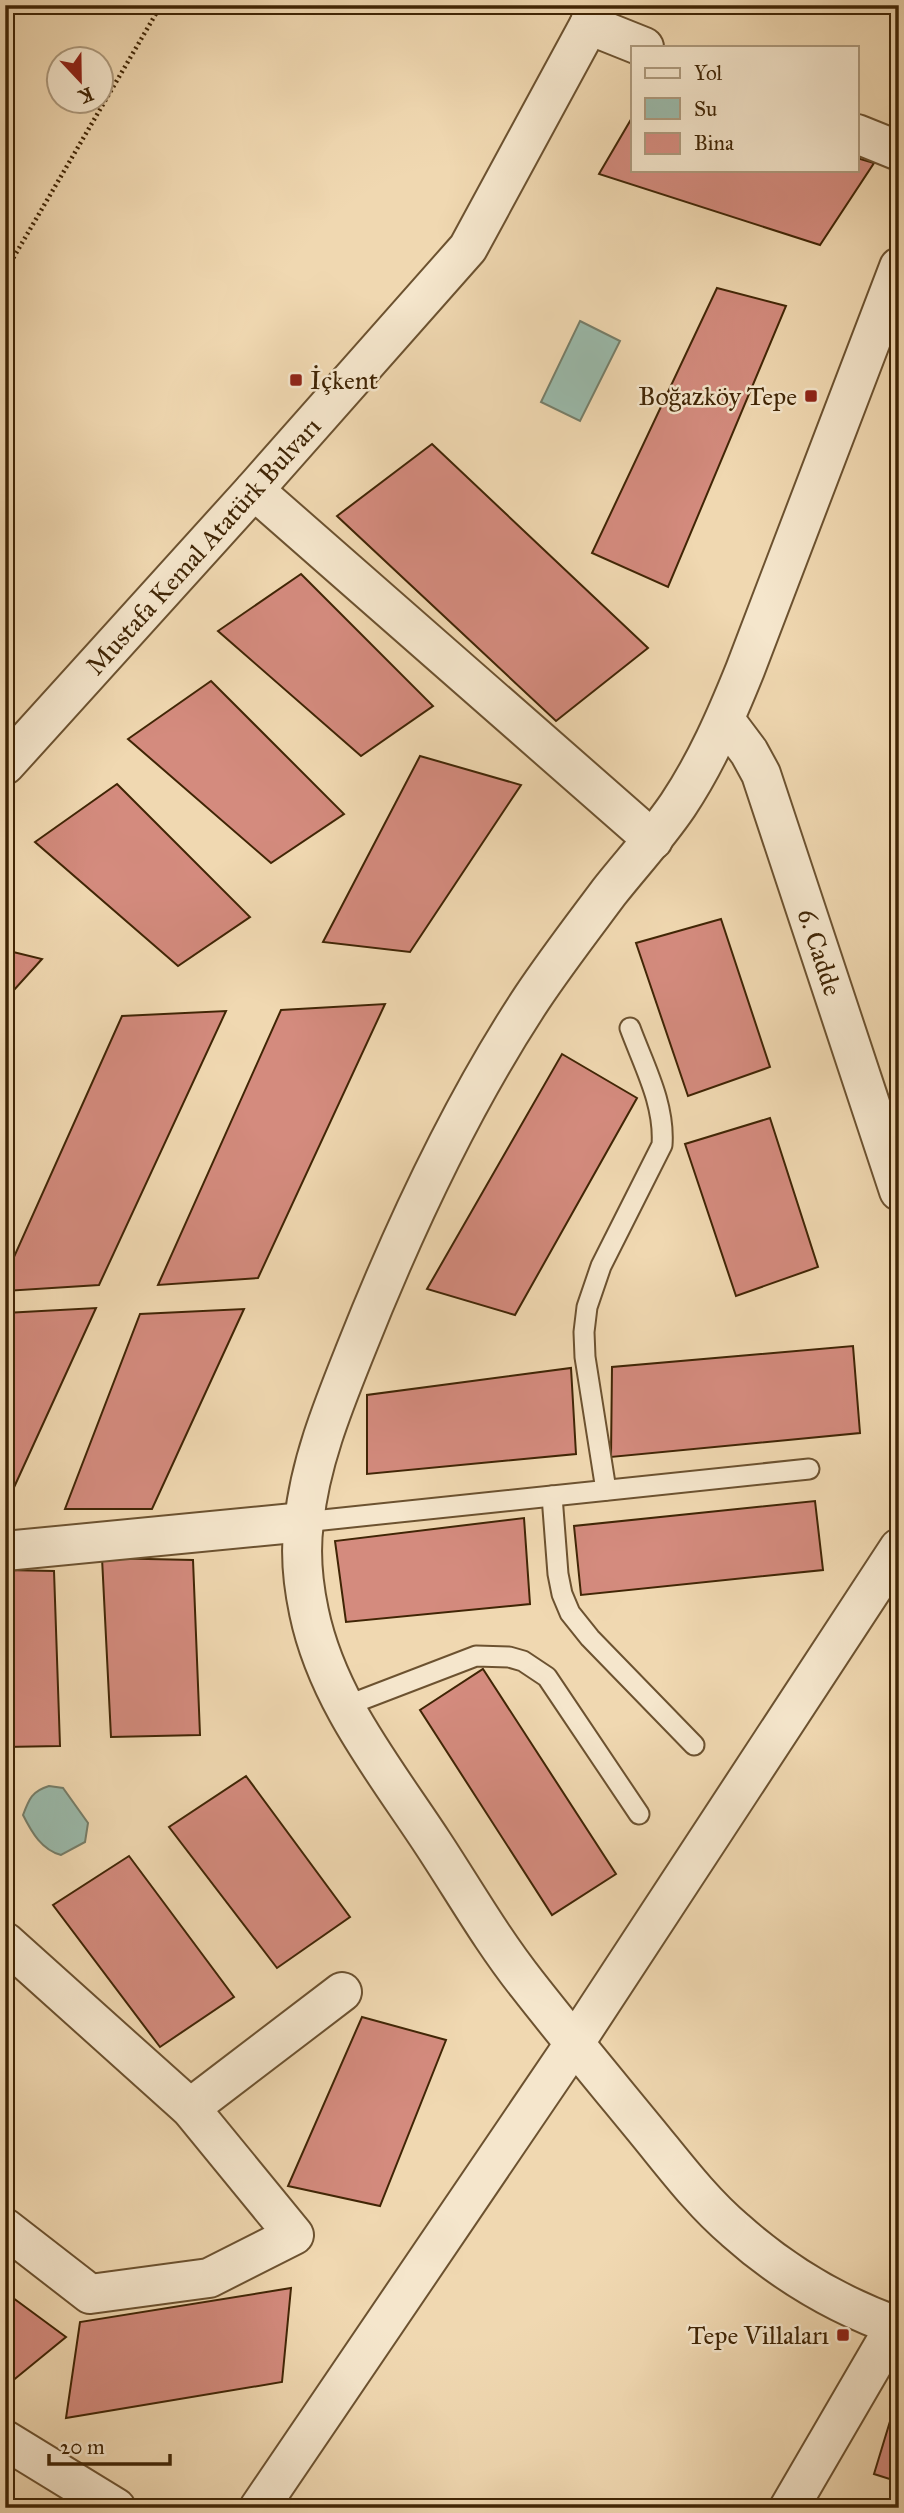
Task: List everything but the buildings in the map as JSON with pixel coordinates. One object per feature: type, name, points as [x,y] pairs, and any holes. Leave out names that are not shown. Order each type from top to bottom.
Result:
[{"type":"street","points":[[593,15],[642,46]]},
{"type":"street","name":"Mustafa Kemal Atatürk Bulvarı","points":[[5,765],[254,491],[468,248],[593,15]]},
{"type":"street","points":[[858,134],[899,151]]},
{"type":"street","points":[[789,2508],[897,2326],[859,2311],[783,2269],[732,2228],[681,2173],[515,1969],[344,1707],[322,1659],[308,1611],[303,1565],[303,1522],[319,1449],[337,1395],[380,1287],[438,1165],[482,1082],[533,998],[611,890],[653,840],[680,802],[725,720],[778,588],[899,267]]},
{"type":"street","points":[[254,491],[653,840]]},
{"type":"street","name":"6. Cadde","points":[[725,720],[749,752],[761,774],[899,1191]]},
{"type":"street","points":[[5,1551],[303,1522]]},
{"type":"street","points":[[259,2508],[574,2044],[899,1548]]},
{"type":"street","points":[[5,1942],[190,2109],[294,2235],[209,2278],[90,2294],[5,2228]]},
{"type":"street","points":[[190,2109],[342,1992]]},
{"type":"street","points":[[5,2440],[117,2508]]},
{"type":"lane","points":[[606,1490],[585,1357],[587,1307],[601,1266],[662,1145],[663,1137],[662,1114],[630,1028]]},
{"type":"lane","points":[[303,1522],[810,1469]]},
{"type":"lane","points":[[552,1496],[558,1574],[570,1613],[590,1638],[694,1745]]},
{"type":"lane","points":[[344,1707],[476,1656],[493,1655],[523,1661],[547,1677],[639,1814]]},
{"type":"path","points":[[5,272],[161,5]]},
{"type":"water","points":[[580,321],[620,341],[580,421],[541,402]]},
{"type":"water","points":[[49,1786],[63,1788],[88,1823],[85,1842],[61,1855],[43,1845],[23,1815],[32,1796]]},
{"type":"place","name":"İçkent","points":[[296,380]]},
{"type":"place","name":"Boğazköy Tepe","points":[[811,396]]},
{"type":"place","name":"Tepe Villaları","points":[[843,2335]]}]
